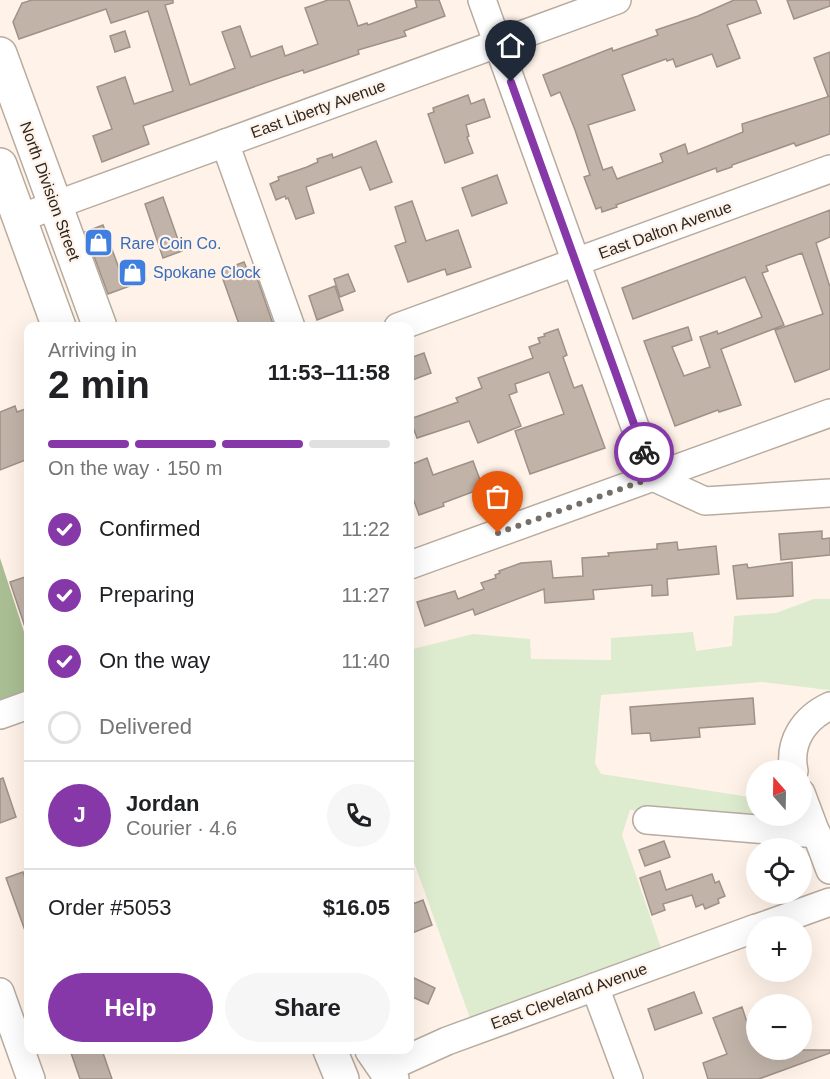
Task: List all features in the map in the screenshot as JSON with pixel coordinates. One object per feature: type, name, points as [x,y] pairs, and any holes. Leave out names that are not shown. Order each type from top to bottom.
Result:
[{"type":"main road","name":"North Division Street","points":[[2,68],[98,322]]},
{"type":"main road","points":[[0,165],[57,322]]},
{"type":"main road","points":[[332,1054],[342,1079]]},
{"type":"street","points":[[482,0],[654,477],[705,501],[830,493]]},
{"type":"street","name":"East Liberty Avenue","points":[[20,218],[617,0]]},
{"type":"street","points":[[225,143],[289,322]]},
{"type":"street","name":"East Dalton Avenue","points":[[412,322],[830,169]]},
{"type":"street","points":[[414,564],[830,413]]},
{"type":"street","points":[[0,715],[24,706]]},
{"type":"street","points":[[793,760],[793,747],[804,724],[830,706]]},
{"type":"street","points":[[647,820],[817,834]]},
{"type":"street","points":[[812,821],[830,870]]},
{"type":"street","name":"East Cleveland Avenue","points":[[791,916],[830,902]]},
{"type":"street","name":"East Cleveland Avenue","points":[[414,1054],[746,932]]},
{"type":"street","points":[[595,987],[629,1079]]},
{"type":"street","points":[[0,992],[31,1079]]},
{"type":"street","name":"East Cleveland Avenue","points":[[383,1066],[414,1054]]},
{"type":"green space","points":[[0,558],[24,632],[24,692],[0,701]]},
{"type":"green space","points":[[814,599],[830,599],[830,694],[829,690],[761,682],[601,695],[595,763],[601,774],[746,796],[746,822],[630,810],[622,835],[661,948],[578,977],[579,981],[471,1021],[414,862],[414,649],[473,634],[530,639],[531,659],[611,660],[611,638],[693,632],[696,651],[732,646],[734,616],[776,613]]},
{"type":"building","points":[[32,0],[173,0],[173,3],[165,5],[190,85],[235,68],[222,32],[240,26],[251,57],[282,46],[285,56],[318,44],[305,8],[328,0],[349,0],[358,26],[367,23],[368,25],[417,7],[415,0],[439,0],[445,16],[404,31],[406,36],[358,50],[359,54],[304,73],[303,70],[279,78],[143,126],[149,144],[102,162],[93,136],[112,129],[97,87],[125,77],[134,104],[173,91],[148,11],[111,23],[106,9],[19,39],[13,22],[22,3]]},
{"type":"building","points":[[734,0],[756,0],[761,13],[727,25],[740,58],[717,67],[712,54],[676,67],[673,59],[667,61],[666,59],[622,75],[635,110],[588,125],[603,170],[612,167],[617,179],[663,162],[660,154],[685,144],[688,154],[743,132],[742,124],[830,96],[830,134],[796,146],[794,143],[717,172],[716,168],[602,212],[601,207],[596,209],[584,177],[590,175],[560,92],[551,96],[543,75],[612,48],[613,51],[658,35],[656,30],[698,16]]},
{"type":"building","points":[[787,0],[830,0],[830,6],[794,19]]},
{"type":"building","points":[[125,31],[130,47],[115,52],[110,36]]},
{"type":"building","points":[[830,52],[830,96],[828,96],[814,58]]},
{"type":"building","points":[[468,95],[471,104],[484,99],[490,117],[466,125],[469,136],[467,137],[473,153],[445,163],[428,114],[434,112],[433,108]]},
{"type":"building","points":[[376,141],[392,182],[370,190],[361,167],[306,187],[314,213],[296,219],[288,198],[286,199],[285,196],[276,200],[270,184],[279,180],[278,177],[318,162],[317,159],[332,154],[333,158]]},
{"type":"building","points":[[497,175],[507,203],[472,216],[462,188]]},
{"type":"building","points":[[163,197],[182,251],[163,258],[145,204]]},
{"type":"building","points":[[412,201],[426,241],[458,230],[471,267],[447,275],[445,269],[408,282],[395,246],[406,242],[395,207]]},
{"type":"building","points":[[830,210],[830,237],[816,243],[830,287],[830,369],[795,382],[775,330],[823,314],[802,253],[766,266],[768,271],[762,273],[784,325],[721,349],[741,405],[719,412],[718,410],[675,426],[644,341],[688,327],[692,340],[672,347],[684,376],[710,367],[700,337],[717,331],[718,334],[762,317],[745,277],[633,319],[622,288]]},
{"type":"building","points":[[103,225],[120,271],[141,264],[146,280],[108,294],[85,232]]},
{"type":"building","points":[[244,262],[248,271],[254,269],[272,322],[238,322],[220,271]]},
{"type":"building","points":[[348,274],[355,291],[340,297],[334,279]]},
{"type":"building","points":[[335,286],[343,310],[317,320],[309,296]]},
{"type":"building","points":[[558,329],[567,355],[563,357],[574,388],[582,385],[605,448],[530,474],[515,431],[564,414],[549,372],[515,384],[517,392],[509,395],[521,426],[478,443],[469,421],[417,438],[414,418],[458,402],[456,398],[482,388],[478,378],[533,358],[529,347],[540,343],[538,338],[545,336],[544,334]]},
{"type":"building","points":[[424,353],[431,373],[414,379],[414,357]]},
{"type":"building","points":[[15,406],[17,412],[24,409],[24,461],[0,470],[0,412]]},
{"type":"building","points":[[427,458],[433,475],[473,461],[483,488],[419,515],[414,501],[414,463]]},
{"type":"building","points":[[822,531],[822,539],[830,538],[830,555],[781,560],[779,534]]},
{"type":"building","points":[[677,542],[678,550],[716,546],[719,574],[667,579],[668,595],[652,596],[652,585],[593,590],[594,599],[545,603],[544,589],[475,615],[473,609],[425,626],[417,602],[455,591],[458,599],[484,589],[481,583],[496,578],[495,575],[500,573],[499,571],[521,563],[551,561],[553,578],[583,576],[582,558],[609,556],[608,553],[657,549],[657,544]]},
{"type":"building","points":[[792,562],[793,596],[737,599],[733,566],[747,564],[748,568]]},
{"type":"building","points":[[24,577],[24,624],[10,582]]},
{"type":"building","points":[[753,698],[755,724],[699,728],[700,737],[651,741],[650,733],[632,734],[630,707]]},
{"type":"building","points":[[3,778],[16,817],[0,823],[0,779]]},
{"type":"building","points":[[664,841],[670,857],[645,866],[639,850]]},
{"type":"building","points":[[660,871],[666,890],[712,874],[715,883],[719,881],[725,896],[718,899],[719,903],[705,909],[703,904],[696,907],[692,895],[663,904],[665,910],[652,915],[640,878]]},
{"type":"building","points":[[23,872],[24,928],[6,878]]},
{"type":"building","points":[[423,900],[432,925],[414,932],[414,903]]},
{"type":"building","points":[[414,978],[435,988],[428,1004],[414,998]]},
{"type":"building","points":[[694,992],[702,1013],[655,1030],[648,1009]]},
{"type":"building","points":[[742,1007],[746,1019],[746,1060],[811,1060],[759,1079],[708,1079],[703,1063],[727,1054],[713,1018]]},
{"type":"building","points":[[812,1050],[830,1050],[830,1053],[812,1060]]},
{"type":"building","points":[[71,1054],[103,1054],[112,1079],[80,1079]]},
{"type":"way so far","points":[[498,533],[654,477],[644,452]]},
{"type":"place","name":"Rare Coin Co.","points":[[99,243]]},
{"type":"place","name":"Spokane Clock","points":[[132,272]]},
{"type":"route","points":[[511,82],[644,452]]}]
